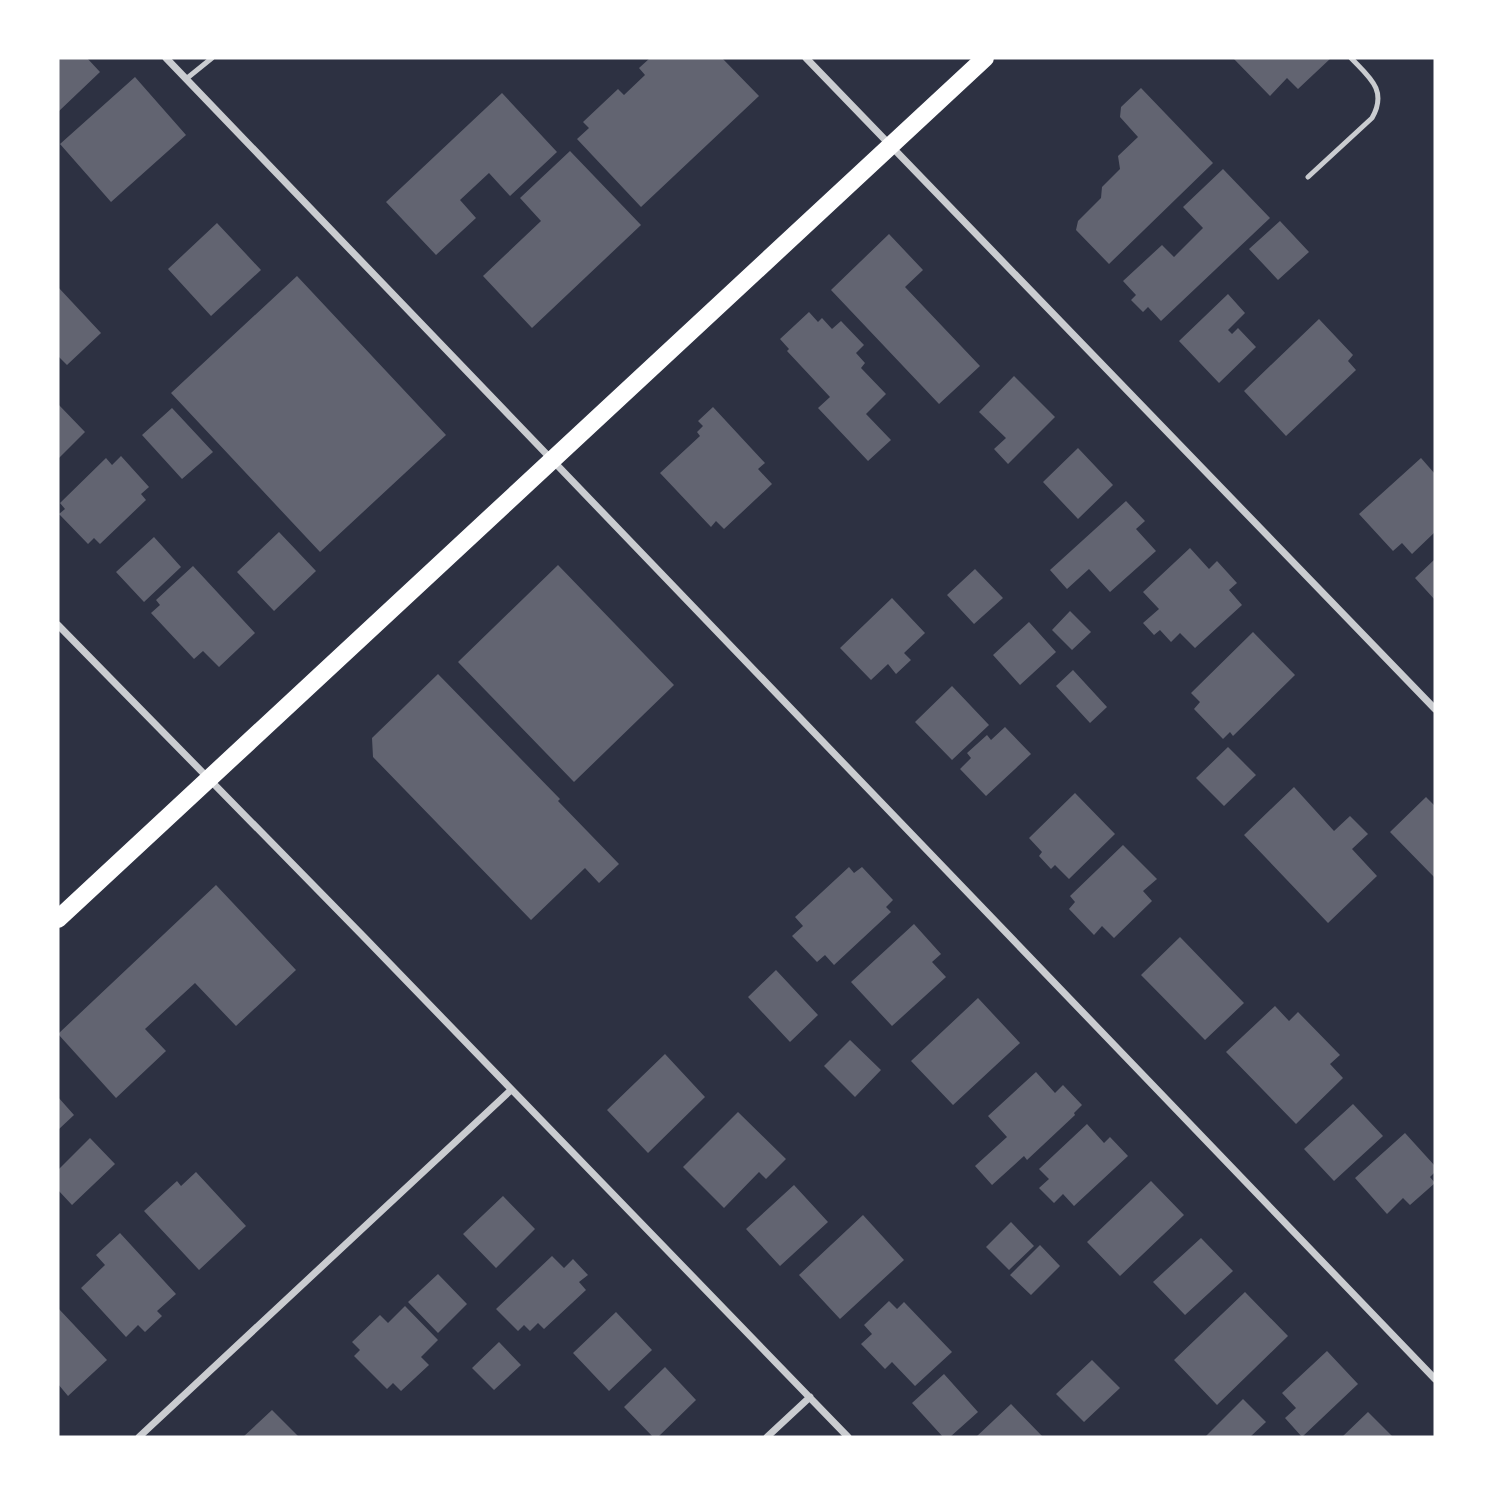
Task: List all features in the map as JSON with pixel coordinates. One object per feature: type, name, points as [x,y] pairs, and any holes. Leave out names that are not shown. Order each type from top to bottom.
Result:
[{"type":"main road","points":[[58,919],[985,58]]},
{"type":"street","points":[[166,58],[1435,1379]]},
{"type":"street","points":[[806,58],[1435,709]]},
{"type":"street","points":[[58,625],[848,1437]]},
{"type":"street","points":[[139,1437],[511,1090]]},
{"type":"street","points":[[767,1437],[810,1397]]},
{"type":"lane","points":[[186,79],[212,58]]},
{"type":"lane","points":[[1308,177],[1372,118],[1379,106],[1379,94],[1373,82],[1351,58]]},
{"type":"building","points":[[58,58],[87,58],[100,72],[58,112]]},
{"type":"building","points":[[650,58],[722,58],[759,96],[641,207],[577,139],[589,128],[583,122],[618,89],[624,95],[645,75],[639,68]]},
{"type":"building","points":[[1233,58],[1331,58],[1298,89],[1287,78],[1270,96]]},
{"type":"building","points":[[135,77],[186,135],[111,202],[60,144]]},
{"type":"building","points":[[1141,88],[1213,163],[1109,264],[1076,230],[1078,221],[1101,198],[1102,187],[1120,169],[1118,156],[1138,137],[1120,117],[1121,107]]},
{"type":"building","points":[[502,93],[557,152],[510,196],[489,173],[460,200],[476,218],[436,255],[386,202]]},
{"type":"building","points":[[570,151],[641,225],[532,328],[483,276],[541,221],[520,198]]},
{"type":"building","points":[[1223,169],[1270,218],[1161,321],[1148,307],[1143,312],[1131,300],[1136,295],[1123,281],[1162,245],[1174,257],[1203,228],[1183,207]]},
{"type":"building","points":[[1280,221],[1309,252],[1278,280],[1249,249]]},
{"type":"building","points":[[217,223],[261,270],[211,316],[168,269]]},
{"type":"building","points":[[889,234],[923,270],[905,287],[980,366],[939,404],[831,290]]},
{"type":"building","points":[[297,276],[446,435],[320,552],[171,393]]},
{"type":"building","points":[[58,287],[101,333],[67,365],[58,356]]},
{"type":"building","points":[[1228,294],[1245,313],[1228,330],[1232,334],[1238,328],[1256,347],[1219,383],[1179,341]]},
{"type":"building","points":[[809,312],[818,322],[822,318],[832,329],[841,321],[864,345],[856,353],[865,363],[861,368],[886,394],[866,414],[891,440],[868,461],[818,408],[830,397],[787,351],[789,349],[780,339]]},
{"type":"building","points":[[1319,319],[1353,355],[1348,361],[1356,370],[1286,436],[1244,391]]},
{"type":"building","points":[[1014,376],[1055,417],[1008,464],[994,449],[1006,438],[979,412]]},
{"type":"building","points":[[58,404],[85,432],[58,459]]},
{"type":"building","points":[[713,407],[765,463],[758,469],[772,484],[724,529],[716,521],[711,527],[660,473],[700,436],[697,432],[703,426],[698,421]]},
{"type":"building","points":[[172,408],[213,452],[182,479],[142,435]]},
{"type":"building","points":[[1078,448],[1113,485],[1078,519],[1043,482]]},
{"type":"building","points":[[121,456],[149,487],[141,494],[146,500],[100,544],[94,538],[88,544],[59,514],[65,509],[60,503],[106,458],[112,465]]},
{"type":"building","points":[[1421,458],[1435,474],[1435,532],[1412,554],[1402,543],[1393,551],[1359,514]]},
{"type":"building","points":[[1126,501],[1145,521],[1136,529],[1156,551],[1110,592],[1089,569],[1067,589],[1050,570]]},
{"type":"building","points":[[279,532],[316,571],[274,611],[237,572]]},
{"type":"building","points":[[154,537],[181,567],[144,602],[116,572]]},
{"type":"building","points":[[1190,548],[1209,569],[1217,561],[1237,583],[1229,590],[1242,605],[1195,648],[1180,633],[1171,642],[1160,630],[1154,635],[1143,623],[1159,609],[1143,592]]},
{"type":"building","points":[[1435,559],[1435,600],[1415,578]]},
{"type":"building","points":[[558,565],[674,685],[574,782],[458,662]]},
{"type":"building","points":[[193,566],[255,633],[219,667],[203,651],[194,659],[151,613],[160,605],[156,600]]},
{"type":"building","points":[[975,569],[1003,598],[974,624],[947,595]]},
{"type":"building","points":[[892,598],[925,633],[904,653],[911,660],[896,674],[888,664],[871,680],[840,648]]},
{"type":"building","points":[[1070,611],[1091,632],[1072,650],[1052,630]]},
{"type":"building","points":[[1029,622],[1056,652],[1020,685],[993,655]]},
{"type":"building","points":[[1253,632],[1295,675],[1233,736],[1230,732],[1223,739],[1194,709],[1200,702],[1191,693]]},
{"type":"building","points":[[1073,670],[1107,707],[1090,723],[1056,686]]},
{"type":"building","points":[[438,674],[560,799],[558,801],[619,864],[599,883],[585,868],[531,920],[373,757],[372,738]]},
{"type":"building","points":[[952,686],[989,725],[952,760],[915,722]]},
{"type":"building","points":[[1005,727],[1031,754],[986,796],[960,769],[971,758],[967,753],[987,735],[991,740]]},
{"type":"building","points":[[1228,747],[1256,775],[1224,806],[1196,778]]},
{"type":"building","points":[[1294,787],[1334,831],[1350,816],[1368,834],[1352,849],[1377,876],[1328,923],[1244,835]]},
{"type":"building","points":[[1075,793],[1115,834],[1069,879],[1055,865],[1051,869],[1039,856],[1042,852],[1029,838]]},
{"type":"building","points":[[1426,797],[1435,806],[1435,878],[1390,832]]},
{"type":"building","points":[[1123,845],[1157,879],[1143,891],[1152,901],[1114,938],[1102,926],[1094,935],[1069,909],[1075,902],[1070,896]]},
{"type":"building","points":[[849,867],[854,873],[862,867],[893,900],[886,907],[891,912],[834,965],[825,955],[817,962],[792,936],[803,926],[795,917]]},
{"type":"building","points":[[216,885],[296,970],[236,1026],[195,983],[145,1029],[166,1051],[116,1098],[58,1034]]},
{"type":"building","points":[[914,924],[941,954],[932,962],[946,977],[892,1026],[851,982]]},
{"type":"building","points":[[1180,937],[1244,1003],[1205,1040],[1141,975]]},
{"type":"building","points":[[776,970],[818,1015],[790,1042],[748,997]]},
{"type":"building","points":[[978,998],[1020,1043],[953,1105],[911,1061]]},
{"type":"building","points":[[1275,1006],[1289,1021],[1298,1012],[1340,1055],[1330,1064],[1343,1078],[1296,1124],[1226,1052]]},
{"type":"building","points":[[850,1040],[881,1070],[855,1097],[824,1066]]},
{"type":"building","points":[[665,1054],[705,1097],[648,1153],[607,1110]]},
{"type":"building","points":[[1036,1072],[1055,1093],[1063,1085],[1082,1105],[1075,1115],[1027,1160],[1024,1156],[992,1185],[975,1166],[1007,1137],[988,1116]]},
{"type":"building","points":[[58,1097],[74,1115],[58,1130]]},
{"type":"building","points":[[1353,1104],[1383,1136],[1334,1181],[1304,1149]]},
{"type":"building","points":[[738,1112],[786,1159],[766,1179],[759,1172],[724,1208],[683,1167]]},
{"type":"building","points":[[1087,1124],[1104,1143],[1110,1137],[1128,1156],[1074,1206],[1063,1194],[1054,1203],[1039,1188],[1049,1179],[1039,1169]]},
{"type":"building","points":[[1405,1133],[1435,1166],[1435,1172],[1430,1177],[1435,1183],[1410,1205],[1403,1198],[1387,1214],[1355,1178]]},
{"type":"building","points":[[90,1138],[115,1164],[72,1205],[58,1190],[58,1170]]},
{"type":"building","points":[[196,1172],[246,1226],[199,1270],[144,1211],[177,1181],[181,1186]]},
{"type":"building","points":[[1151,1181],[1184,1215],[1120,1276],[1087,1242]]},
{"type":"building","points":[[794,1185],[828,1222],[780,1266],[746,1229]]},
{"type":"building","points":[[503,1196],[535,1229],[496,1268],[463,1234]]},
{"type":"building","points":[[863,1215],[904,1260],[840,1319],[799,1275]]},
{"type":"building","points":[[1011,1222],[1034,1246],[1009,1270],[986,1247]]},
{"type":"building","points":[[120,1233],[176,1294],[157,1311],[162,1316],[145,1332],[138,1325],[126,1337],[81,1288],[105,1265],[96,1255]]},
{"type":"building","points":[[1201,1238],[1233,1271],[1185,1315],[1153,1282]]},
{"type":"building","points":[[1040,1245],[1060,1266],[1031,1295],[1010,1275]]},
{"type":"building","points":[[552,1256],[564,1268],[573,1259],[588,1275],[579,1282],[586,1290],[544,1329],[538,1323],[530,1331],[524,1325],[518,1331],[496,1309]]},
{"type":"building","points":[[438,1274],[467,1304],[438,1333],[408,1302]]},
{"type":"building","points":[[1245,1292],[1288,1336],[1217,1405],[1174,1360]]},
{"type":"building","points":[[889,1301],[897,1309],[904,1302],[952,1352],[915,1386],[892,1362],[885,1369],[861,1344],[872,1334],[864,1325]]},
{"type":"building","points":[[405,1306],[438,1340],[421,1357],[429,1365],[401,1391],[393,1383],[387,1389],[354,1356],[360,1350],[352,1342],[380,1315],[388,1323]]},
{"type":"building","points":[[58,1308],[107,1360],[68,1396],[58,1384]]},
{"type":"building","points":[[616,1312],[652,1350],[609,1391],[573,1353]]},
{"type":"building","points":[[499,1342],[521,1365],[494,1390],[472,1368]]},
{"type":"building","points":[[1327,1351],[1358,1384],[1302,1437],[1285,1418],[1296,1408],[1282,1393]]},
{"type":"building","points":[[1092,1360],[1120,1388],[1084,1422],[1056,1394]]},
{"type":"building","points":[[665,1367],[696,1400],[658,1437],[653,1437],[624,1407]]},
{"type":"building","points":[[944,1374],[978,1412],[950,1437],[943,1437],[912,1403]]},
{"type":"building","points":[[1243,1399],[1266,1422],[1250,1437],[1205,1437]]},
{"type":"building","points":[[1011,1404],[1043,1437],[976,1437]]},
{"type":"building","points":[[272,1410],[299,1437],[243,1437]]},
{"type":"building","points":[[1368,1412],[1393,1437],[1342,1437]]}]
